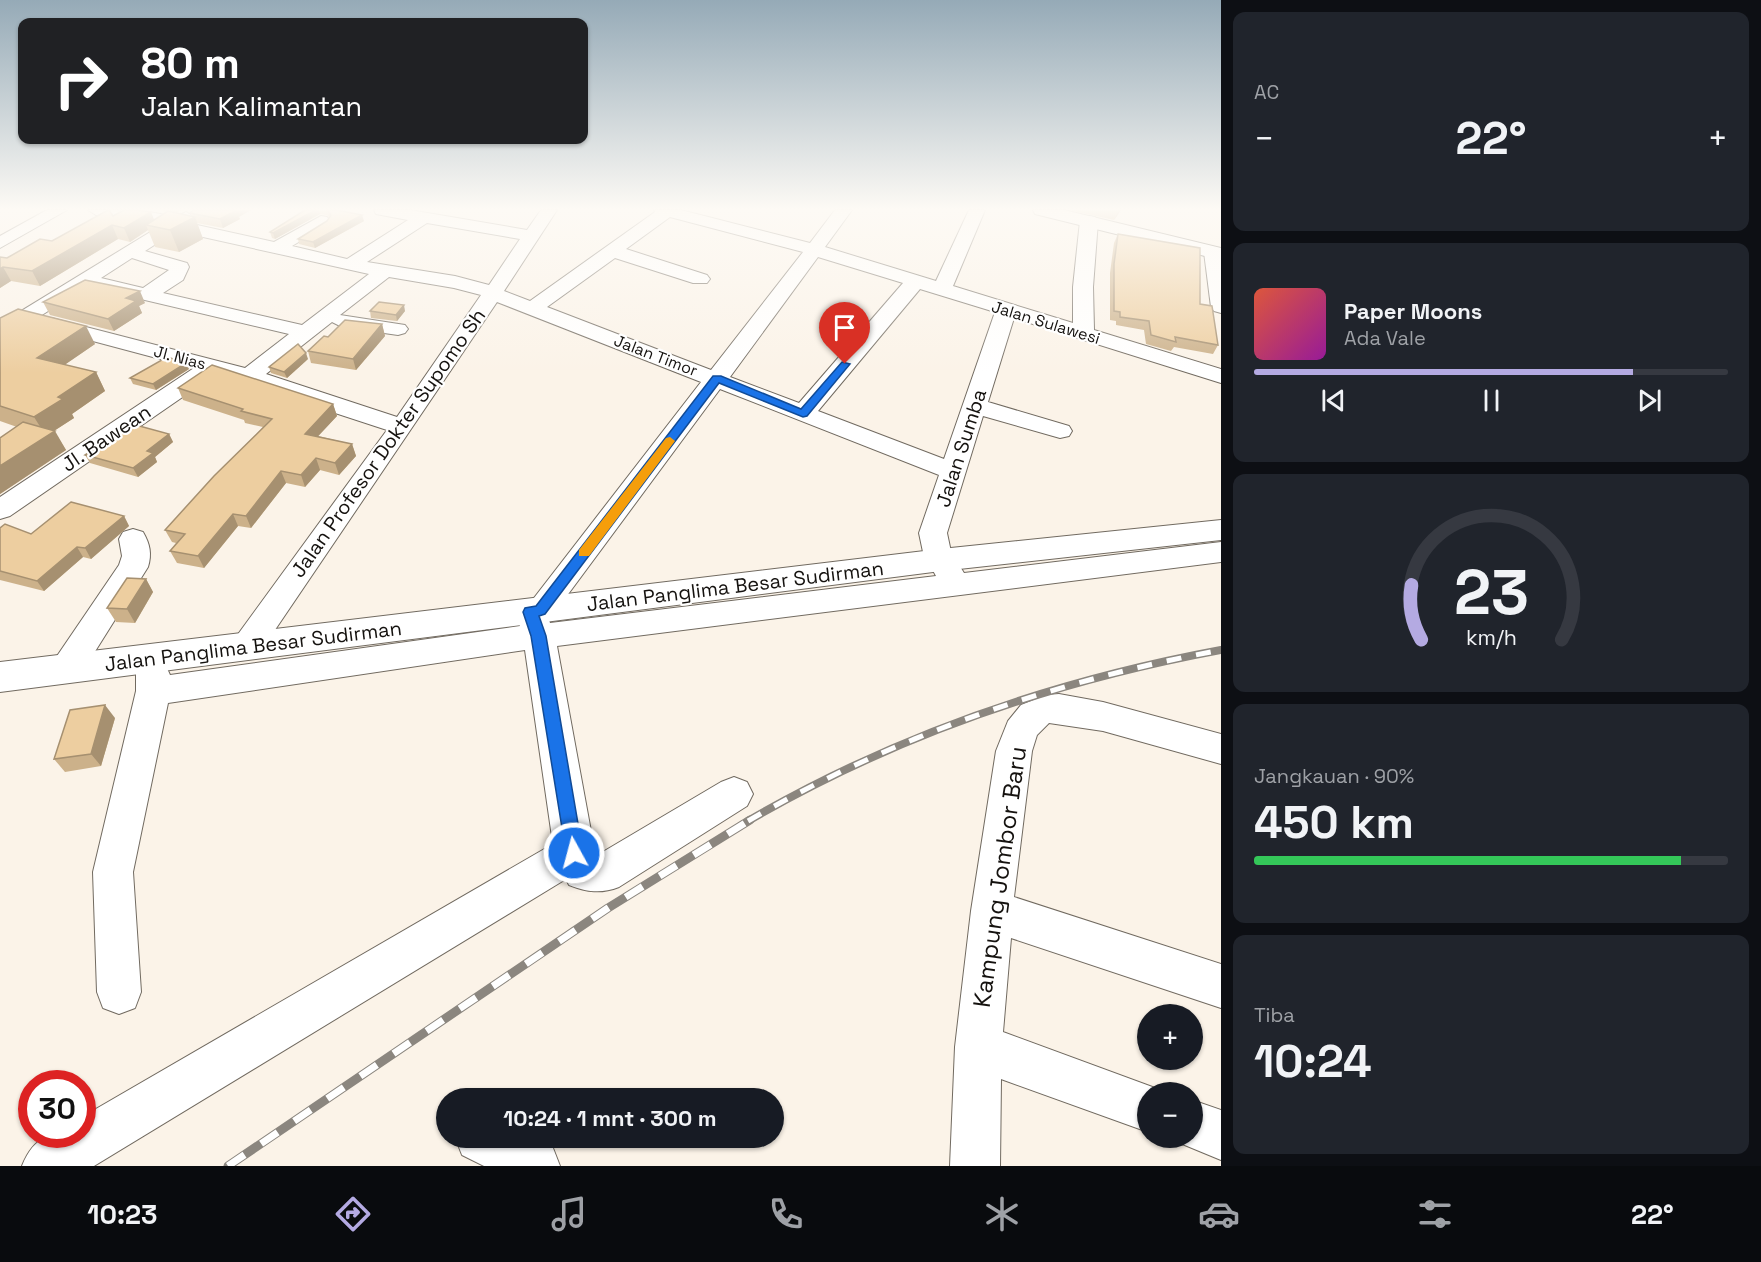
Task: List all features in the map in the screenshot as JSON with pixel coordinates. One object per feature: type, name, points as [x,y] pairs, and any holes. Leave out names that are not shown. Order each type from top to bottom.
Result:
[{"type":"main road","name":"Jalan Panglima Besar Sudirman","points":[[0,677],[67,668],[153,674],[247,646],[536,619],[948,572],[1221,530]]},
{"type":"street","points":[[0,333],[110,264]]},
{"type":"street","points":[[146,295],[176,276],[180,267],[171,264]]},
{"type":"street","name":"Jalan Profesor Dokter Supomo Sh","points":[[247,646],[402,427],[493,292],[505,264]]},
{"type":"street","points":[[655,264],[700,279]]},
{"type":"street","points":[[119,992],[113,872],[153,674],[536,619],[805,264]]},
{"type":"street","name":"Jalan Sulawesi","points":[[861,264],[1221,376]]},
{"type":"street","points":[[942,290],[953,264]]},
{"type":"street","points":[[1084,333],[1085,264]]},
{"type":"street","points":[[1218,264],[1221,307]]},
{"type":"street","name":"Jalan Timor","points":[[350,265],[460,283],[493,292],[951,471]]},
{"type":"street","points":[[533,308],[593,265],[616,272]]},
{"type":"street","points":[[249,376],[383,272]]},
{"type":"street","points":[[84,280],[306,332]]},
{"type":"street","points":[[803,414],[915,282]]},
{"type":"street","name":"Jalan Sumba","points":[[948,572],[933,533],[951,471],[1006,310]]},
{"type":"street","name":"Jl. Nias","points":[[25,317],[249,376],[402,427]]},
{"type":"street","points":[[323,319],[398,329]]},
{"type":"street","name":"Jl. Bawean","points":[[0,510],[213,366]]},
{"type":"street","points":[[974,406],[1060,431]]},
{"type":"street","points":[[67,668],[133,567],[137,556],[133,539]]},
{"type":"street","points":[[948,572],[1221,552]]},
{"type":"street","points":[[536,619],[574,853],[583,871],[605,873],[734,794]]},
{"type":"street","name":"Kampung Jombor Baru","points":[[975,1166],[978,1047],[992,911],[1014,751],[1020,730],[1031,717],[1047,709],[1072,711],[1221,749]]},
{"type":"street","points":[[47,1166],[574,853]]},
{"type":"street","points":[[992,911],[1221,986]]},
{"type":"street","points":[[978,1047],[1137,1104]]},
{"type":"street","points":[[1203,1128],[1221,1135]]},
{"type":"street","points":[[501,1148],[535,1166]]},
{"type":"building","points":[[0,264],[43,264],[32,271],[3,267],[0,269]]},
{"type":"building","points":[[1114,264],[1200,264],[1200,304],[1212,306],[1218,345],[1175,337],[1176,342],[1151,335],[1149,321],[1120,317],[1120,312],[1114,311]]},
{"type":"building","points":[[85,280],[140,291],[126,298],[136,301],[108,319],[43,302]]},
{"type":"building","points":[[379,302],[404,305],[396,315],[370,311]]},
{"type":"building","points":[[18,309],[86,326],[37,358],[96,372],[58,397],[63,399],[34,417],[0,406],[0,318]]},
{"type":"building","points":[[345,320],[382,324],[353,359],[308,351],[324,336],[328,337]]},
{"type":"building","points":[[298,344],[306,353],[284,372],[269,367]]},
{"type":"building","points":[[167,357],[186,363],[153,384],[130,378]]},
{"type":"building","points":[[212,365],[333,404],[305,434],[352,444],[335,463],[316,458],[301,475],[281,471],[246,516],[233,514],[198,556],[170,551],[185,534],[165,530],[214,476],[272,419],[241,411],[243,409],[178,388]]},
{"type":"building","points":[[23,422],[55,431],[0,466],[0,438]]},
{"type":"building","points":[[132,424],[169,434],[147,451],[153,453],[133,468],[85,455]]},
{"type":"building","points":[[71,502],[124,516],[85,548],[77,547],[37,581],[0,571],[0,528],[5,524],[31,534]]},
{"type":"building","points":[[127,578],[146,579],[127,609],[107,608]]},
{"type":"building","points":[[105,705],[91,754],[54,759],[70,710]]},
{"type":"railway","points":[[748,821],[860,763],[977,715],[1097,678],[1221,650]]},
{"type":"railway","points":[[228,1166],[608,908],[750,820]]},
{"type":"slow traffic","points":[[584,553],[670,441]]},
{"type":"route","points":[[574,853],[538,636],[530,612],[540,610],[717,378],[803,414],[845,364]]}]
